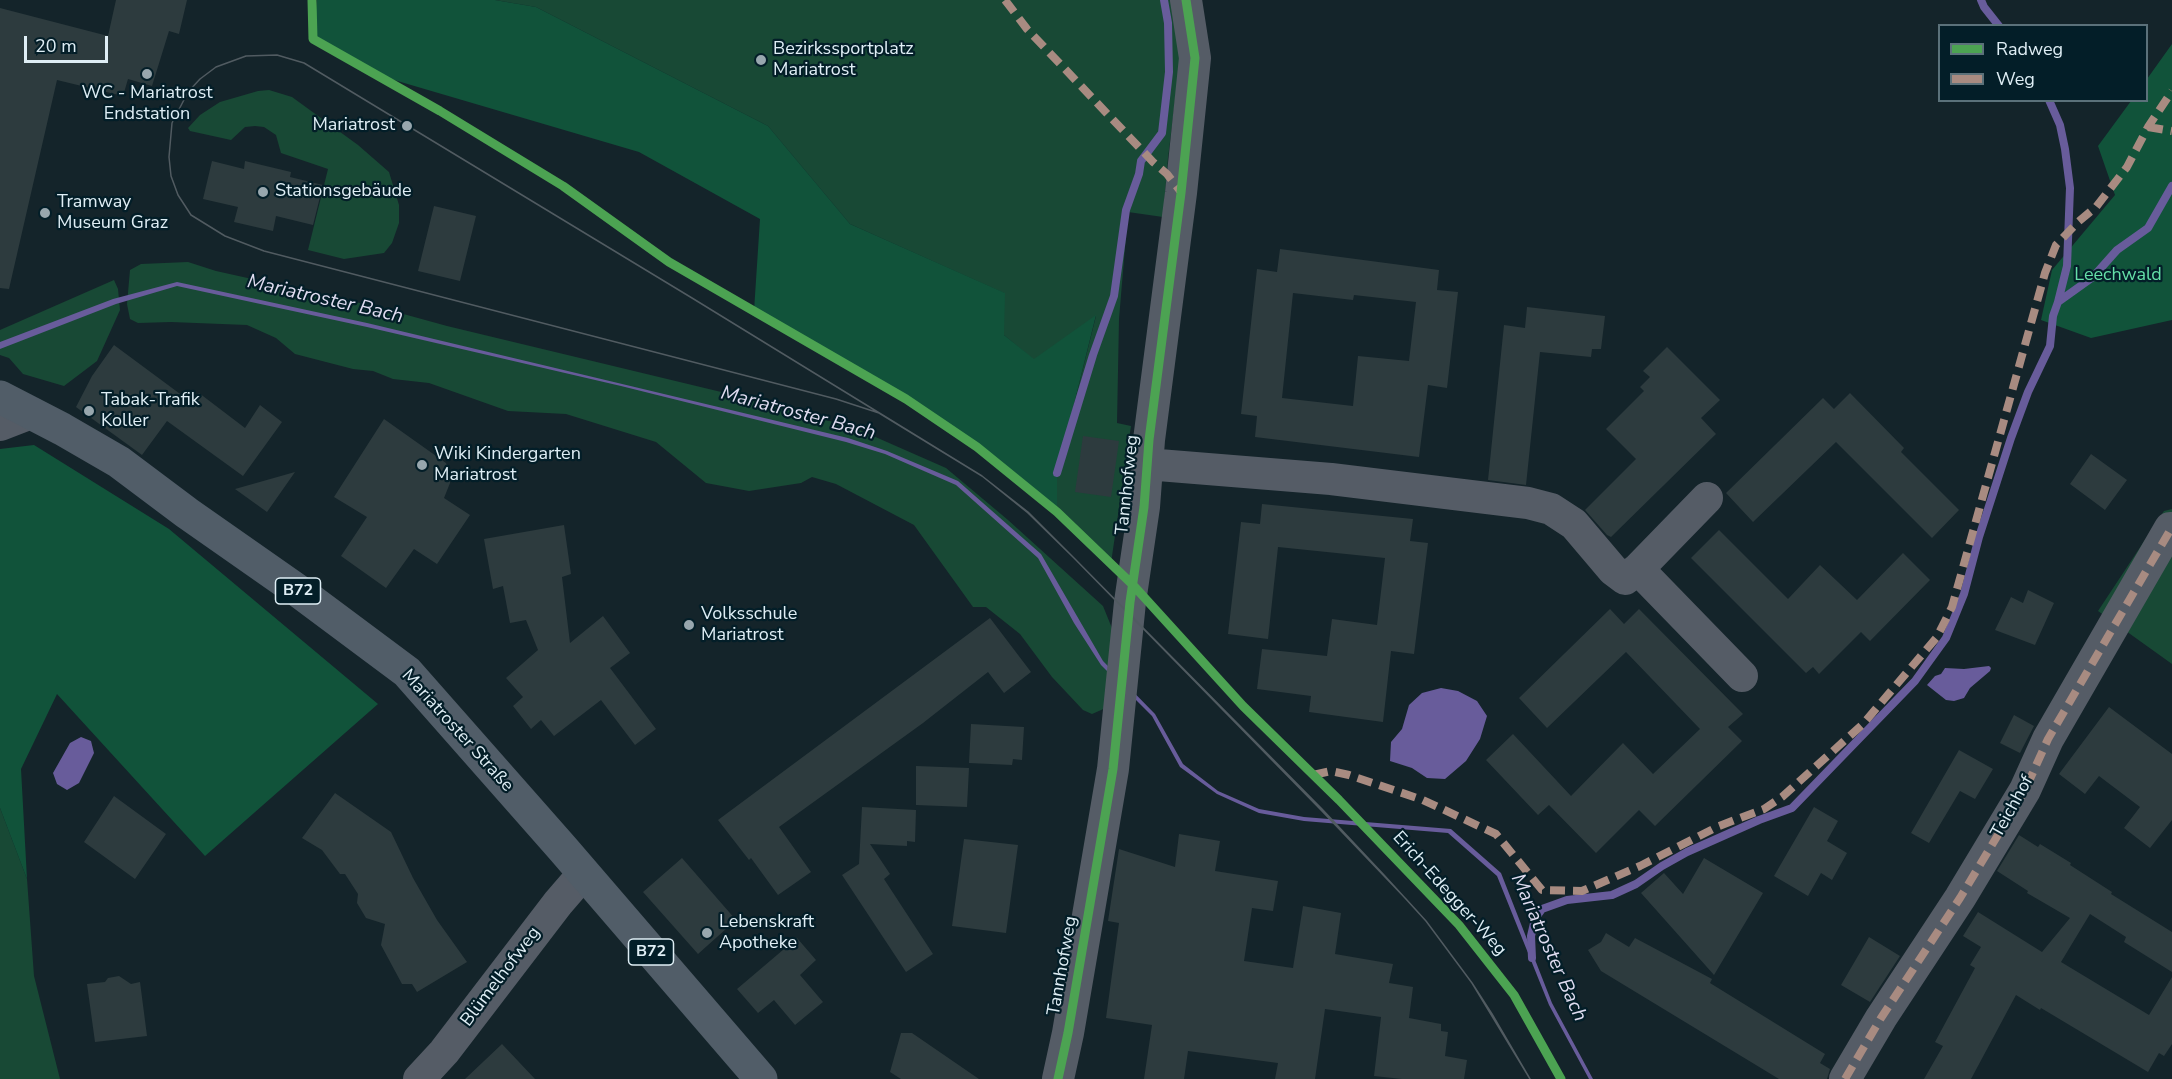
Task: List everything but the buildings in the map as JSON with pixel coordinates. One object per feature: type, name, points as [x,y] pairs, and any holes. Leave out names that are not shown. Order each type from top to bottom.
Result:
[{"type":"main road","name":"Mariatroster Straße","points":[[0,397],[119,462],[407,672],[761,1079]]},
{"type":"street","name":"Tannhofweg","points":[[1058,1079],[1092,899],[1113,769],[1144,507],[1146,464],[1181,193],[1195,58],[1186,0]]},
{"type":"street","points":[[0,425],[31,413]]},
{"type":"street","name":"Tannhofweg","points":[[1146,464],[1331,479],[1528,503],[1551,509],[1574,524],[1742,676]]},
{"type":"street","points":[[1625,569],[1707,498]]},
{"type":"street","name":"Teichhof","points":[[1845,1079],[1881,1018],[1960,898],[2025,790],[2048,739],[2170,528]]},
{"type":"street","name":"Blümelhofweg","points":[[419,1079],[444,1052],[558,903],[583,874]]},
{"type":"green space","points":[[317,0],[495,0],[536,7],[768,126],[850,224],[1005,293],[1004,335],[1034,359],[1096,315],[1057,473],[1057,512],[977,447],[907,400],[754,311],[760,219],[639,152],[377,75],[313,39]]},
{"type":"green space","points":[[495,0],[1172,0],[1180,60],[1163,217],[1128,212],[1119,319],[1117,423],[1131,426],[1111,563],[1057,512],[1057,473],[1096,316],[1034,360],[1004,335],[1004,293],[850,224],[768,126],[536,7]]},
{"type":"green space","name":"Leechwald","points":[[2172,44],[2172,320],[2091,338],[2041,320],[2052,270],[2115,195],[2098,146],[2130,102],[2148,102],[2148,78]]},
{"type":"green space","points":[[269,90],[292,97],[358,145],[389,172],[399,205],[399,223],[392,243],[384,253],[344,259],[308,250],[328,169],[281,153],[276,135],[264,127],[245,127],[231,140],[190,131],[188,128],[200,115],[220,102]]},
{"type":"green space","points":[[188,262],[216,271],[378,307],[447,326],[742,397],[855,428],[946,468],[1008,520],[1103,606],[1118,643],[1108,707],[1092,714],[1083,710],[1052,677],[1020,634],[986,607],[973,607],[914,525],[836,484],[812,477],[801,483],[749,491],[706,483],[656,442],[566,414],[508,411],[429,383],[393,379],[373,371],[353,369],[295,354],[276,338],[247,325],[138,323],[130,319],[127,304],[130,270],[141,264]]},
{"type":"green space","points":[[114,280],[118,289],[120,310],[97,361],[64,386],[23,374],[9,358],[0,355],[0,330]]},
{"type":"green space","points":[[34,445],[169,529],[378,704],[205,856],[57,694],[21,769],[27,879],[0,808],[0,449]]},
{"type":"green space","points":[[2172,509],[2172,664],[2098,611],[2164,511]]},
{"type":"green space","points":[[0,808],[27,879],[34,976],[60,1079],[0,1079]]},
{"type":"shaded area","name":"Mariatroster Bach","points":[[177,282],[367,323],[848,438],[887,451],[958,481],[1041,554],[1103,661],[1155,714],[1183,764],[1218,791],[1259,809],[1304,817],[1451,829],[1501,873],[1552,1003],[1593,1079],[1589,1079],[1549,1005],[1497,876],[1448,833],[1304,821],[1259,813],[1217,794],[1180,767],[1152,716],[1101,665],[1074,623],[1038,558],[956,485],[885,454],[846,442],[621,386],[177,286],[116,304],[0,349],[0,342],[113,299]]},
{"type":"shaded area","points":[[1989,666],[1990,671],[1970,688],[1964,698],[1954,701],[1946,700],[1927,685],[1945,668],[1964,669]]},
{"type":"shaded area","points":[[1441,688],[1458,691],[1477,701],[1487,716],[1480,739],[1466,761],[1445,779],[1427,778],[1412,768],[1390,761],[1391,742],[1402,729],[1409,705],[1422,693]]},
{"type":"shaded area","points":[[81,737],[91,741],[94,753],[79,783],[67,790],[57,784],[53,773],[70,743]]},
{"type":"waterway","points":[[1057,473],[1093,355],[1114,296],[1126,210],[1139,174],[1141,161],[1162,133],[1169,72],[1168,23],[1164,0]]},
{"type":"waterway","points":[[1981,0],[1997,24]]},
{"type":"waterway","points":[[2050,102],[2060,125],[2070,188],[2067,266],[2058,302]]},
{"type":"waterway","points":[[1532,958],[1531,936],[1535,919],[1542,909],[1567,900],[1612,895],[1636,884],[1687,852],[1792,808],[1915,681],[1946,638],[1964,594],[1979,537],[2011,438],[2028,392],[2050,346],[2053,316],[2058,302],[2093,277],[2117,250],[2148,228],[2172,186]]},
{"type":"tram line","points":[[1530,1079],[1472,983],[1426,921],[1321,810],[1074,558],[1028,513],[982,476],[879,413],[836,399],[264,251],[225,236],[191,215],[178,195],[171,176],[169,157],[172,123],[188,92],[216,67],[246,56],[277,55],[304,63],[692,298],[982,476],[1028,512],[1072,556],[1322,809],[1426,921],[1472,983],[1492,1014],[1530,1079]]},
{"type":"marked path","points":[[1005,0],[1027,29],[1167,174],[1181,192]]},
{"type":"marked path","points":[[1313,775],[1331,771],[1349,775],[1423,800],[1496,834],[1542,890],[1582,891],[1640,866],[1719,826],[1764,809],[1782,797],[1863,724],[1937,637],[1952,607],[2045,273],[2056,245],[2096,207],[2127,167],[2148,127],[2172,91]]},
{"type":"marked path","points":[[2148,127],[2172,131]]},
{"type":"marked path","points":[[1845,1079],[1881,1018],[1960,898],[2025,790],[2048,739],[2172,527]]},
{"type":"cycle path","name":"Erich-Edegger-Weg","points":[[312,0],[313,39],[440,111],[563,186],[669,262],[906,399],[977,447],[1057,512],[1133,585],[1243,706],[1339,800],[1459,925],[1514,995],[1561,1079]]},
{"type":"cycle path","points":[[1058,1079],[1068,1033],[1113,769],[1130,602],[1144,507],[1149,440],[1181,193],[1195,58],[1186,0]]},
{"type":"place","name":"Bezirkssportplatz Mariatrost","points":[[761,60]]},
{"type":"place","name":"WC - Mariatrost Endstation","points":[[147,74]]},
{"type":"place","name":"Mariatrost","points":[[407,126]]},
{"type":"place","name":"Stationsgebäude","points":[[263,192]]},
{"type":"place","name":"Tramway Museum Graz","points":[[45,213]]},
{"type":"place","name":"Tabak-Trafik Koller","points":[[89,411]]},
{"type":"place","name":"Wiki Kindergarten Mariatrost","points":[[422,465]]},
{"type":"place","name":"Volksschule Mariatrost","points":[[689,625]]},
{"type":"place","name":"Lebenskraft Apotheke","points":[[707,933]]}]
